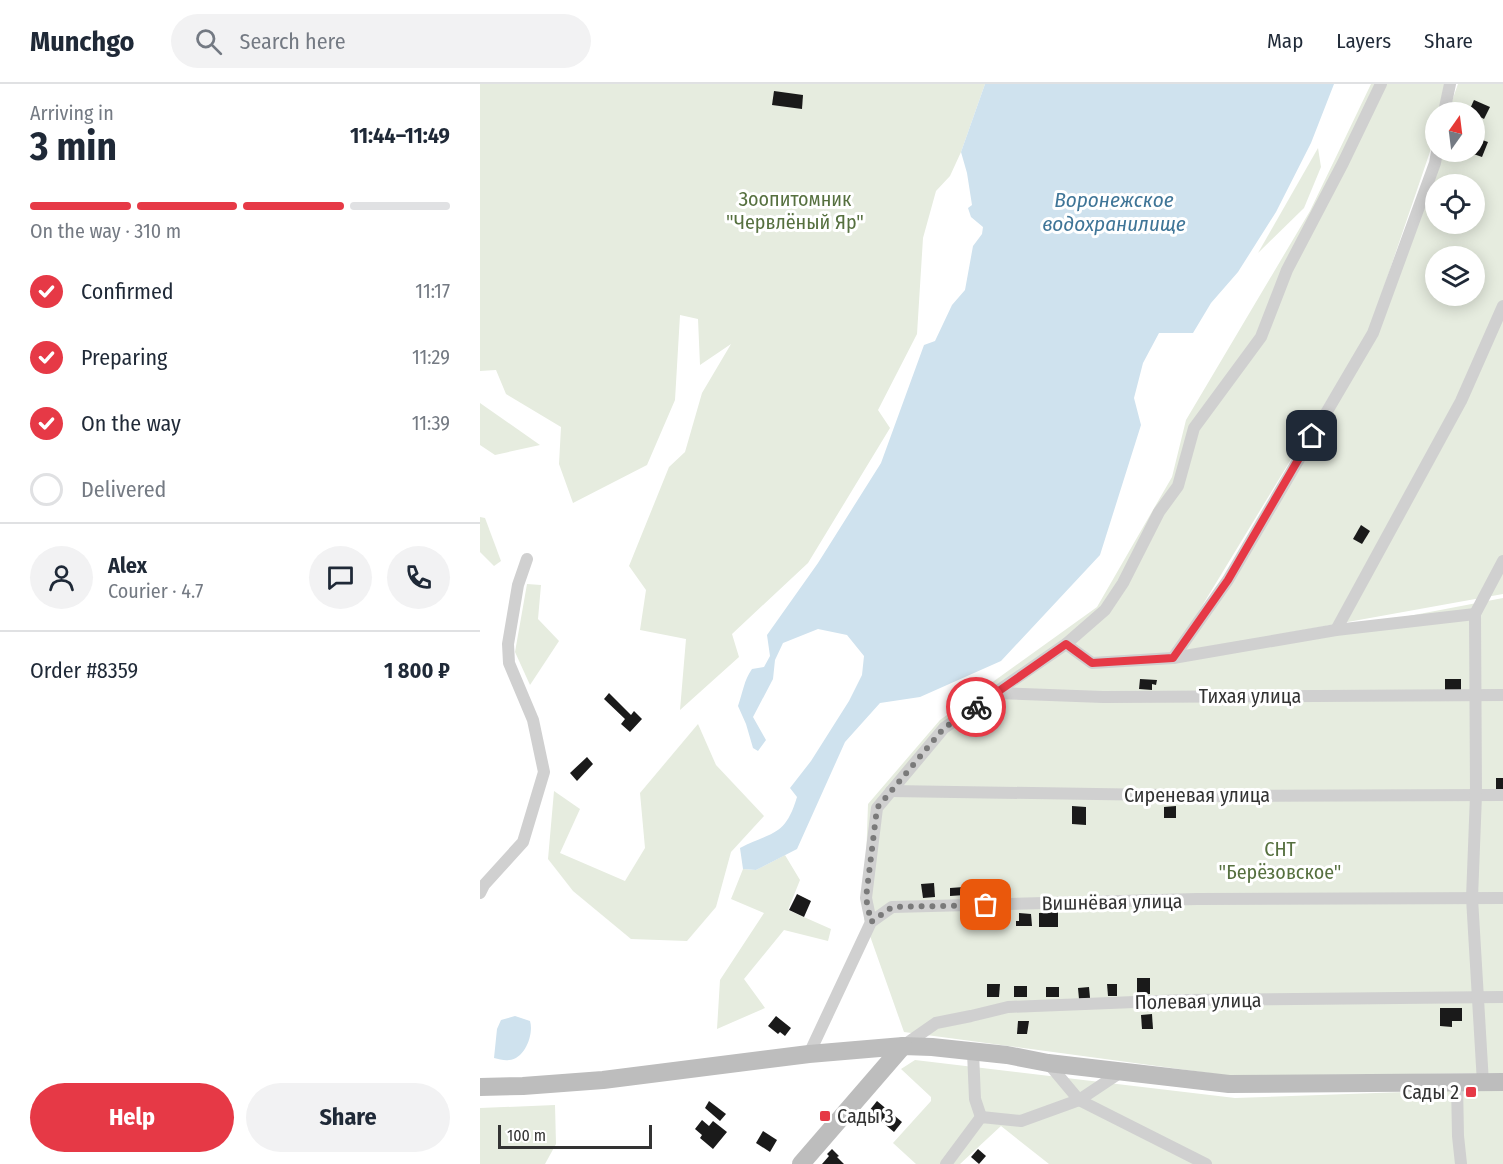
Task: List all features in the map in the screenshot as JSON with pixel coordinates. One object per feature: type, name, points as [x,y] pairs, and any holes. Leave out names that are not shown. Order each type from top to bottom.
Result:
[{"type":"street","points":[[809,1053],[871,922],[866,898],[877,808],[944,728],[1066,644],[1105,610],[1123,583],[1159,512],[1178,486],[1194,428],[1261,337],[1287,270],[1381,84]]},
{"type":"street","points":[[1446,102],[1450,84]]},
{"type":"street","points":[[1173,658],[1228,580],[1373,333],[1436,162]]},
{"type":"street","points":[[1336,630],[1461,401],[1503,306]]},
{"type":"street","points":[[480,893],[484,885],[523,842],[544,772],[533,720],[509,663],[508,644],[518,585],[527,559]]},
{"type":"street","points":[[1483,1083],[1472,898],[1476,795],[1475,614],[1503,561]]},
{"type":"street","points":[[1066,644],[1092,663],[1173,658],[1336,630],[1475,614]]},
{"type":"street","name":"Тихая улица","points":[[996,693],[1103,697],[1503,695]]},
{"type":"street","name":"Сиреневая улица","points":[[891,792],[1225,796],[1503,795]]},
{"type":"street","name":"Вишнёвая улица","points":[[871,922],[892,907],[1197,899],[1503,898]]},
{"type":"street","name":"Полевая улица","points":[[903,1046],[936,1023],[1008,1006],[1185,1000],[1503,997]]},
{"type":"street","points":[[801,1164],[903,1046]]},
{"type":"street","points":[[480,1087],[603,1080],[809,1053],[903,1046],[1007,1055],[1048,1063],[1229,1084],[1503,1082]]},
{"type":"street","points":[[973,1052],[975,1100],[981,1117]]},
{"type":"street","points":[[1048,1063],[1079,1100],[1206,1164]]},
{"type":"street","points":[[981,1117],[1021,1121],[1079,1100],[1120,1072]]},
{"type":"street","points":[[1457,1083],[1461,1164]]},
{"type":"street","points":[[946,1164],[981,1117]]},
{"type":"green space","name":"Зоопитомник \"Червлёный Яр\"","points":[[480,84],[985,84],[961,152],[950,176],[936,191],[923,238],[917,334],[878,410],[890,428],[808,563],[732,634],[739,657],[680,710],[686,639],[640,630],[646,590],[629,566],[669,467],[685,452],[702,393],[731,344],[700,365],[698,319],[680,315],[675,400],[647,465],[573,503],[559,464],[561,427],[506,394],[496,370],[480,371]]},
{"type":"green space","name":"СНТ \"Берёзовское\"","points":[[1371,84],[1454,84],[1448,102],[1425,102],[1426,162],[1369,331],[1168,662],[1503,598],[1503,1073],[1231,1076],[904,1032],[864,919],[868,804],[940,720],[1097,607],[1172,477],[1186,420],[1310,211]]},
{"type":"green space","points":[[1458,84],[1503,84],[1503,594],[1182,652],[1373,331],[1425,183],[1425,234],[1485,234],[1485,174],[1428,174],[1432,162],[1485,162],[1485,102],[1452,102]]},
{"type":"green space","points":[[1318,148],[1321,167],[1304,208],[1258,253]]},
{"type":"green space","points":[[480,403],[540,445],[495,455],[480,445]]},
{"type":"green space","points":[[480,517],[485,518],[501,561],[494,566],[480,552]]},
{"type":"green space","points":[[527,584],[541,585],[538,619],[559,641],[530,685],[515,652]]},
{"type":"green space","points":[[698,724],[716,765],[764,816],[731,852],[716,907],[687,941],[631,939],[573,891],[548,859],[554,791],[580,809],[560,853],[625,881],[645,848],[640,793]]},
{"type":"green space","points":[[785,855],[800,880],[788,910],[831,929],[828,941],[784,930],[744,979],[765,1008],[717,1029],[720,980],[764,913],[731,899],[743,869],[756,870]]},
{"type":"green space","points":[[915,1060],[1235,1098],[1433,1091],[1503,1091],[1503,1164],[1049,1164],[1001,1126],[960,1164],[916,1164],[893,1143],[931,1101],[931,1097],[901,1069]]},
{"type":"green space","points":[[555,1105],[556,1144],[545,1164],[480,1164],[480,1108]]},
{"type":"water","name":"Воронежское водохранилище","points":[[985,84],[1334,84],[1311,143],[1276,212],[1238,272],[1211,303],[1193,333],[1159,333],[1143,363],[1134,398],[1141,425],[1100,555],[1001,661],[920,697],[880,703],[845,742],[797,849],[756,870],[743,869],[740,848],[776,831],[788,819],[797,797],[790,788],[811,761],[849,701],[862,675],[864,656],[847,635],[818,629],[783,643],[775,660],[773,679],[753,717],[766,740],[758,751],[753,748],[738,706],[747,677],[752,669],[764,667],[770,656],[767,635],[818,563],[881,463],[924,345],[935,341],[952,305],[965,290],[973,246],[982,234],[983,227],[971,217],[968,208],[972,205],[961,152]]},
{"type":"water","points":[[515,1016],[530,1021],[531,1032],[524,1051],[515,1059],[494,1058],[497,1029],[501,1020]]},
{"type":"building","points":[[774,91],[803,95],[802,109],[772,105]]},
{"type":"building","points":[[1485,105],[1490,107],[1485,117]]},
{"type":"building","points":[[1361,525],[1370,531],[1362,544],[1353,539]]},
{"type":"building","points":[[1140,679],[1157,680],[1156,685],[1152,684],[1152,690],[1139,689]]},
{"type":"building","points":[[1445,679],[1461,679],[1461,690],[1445,690]]},
{"type":"building","points":[[609,693],[631,715],[634,711],[642,719],[630,732],[621,724],[625,719],[604,699]]},
{"type":"building","points":[[587,757],[593,764],[577,781],[570,773]]},
{"type":"building","points":[[1496,778],[1503,778],[1503,790],[1496,791]]},
{"type":"building","points":[[1072,806],[1086,807],[1086,825],[1072,824]]},
{"type":"building","points":[[1176,806],[1176,818],[1164,818],[1164,807]]},
{"type":"building","points":[[934,883],[935,897],[923,898],[921,884]]},
{"type":"building","points":[[984,883],[995,883],[995,896],[983,896]]},
{"type":"building","points":[[964,887],[965,895],[950,896],[950,888]]},
{"type":"building","points":[[797,894],[811,901],[804,917],[789,910]]},
{"type":"building","points":[[1058,912],[1058,927],[1039,927],[1039,913]]},
{"type":"building","points":[[1019,913],[1031,914],[1032,926],[1016,926]]},
{"type":"building","points":[[1137,978],[1150,978],[1150,994],[1137,995]]},
{"type":"building","points":[[987,984],[1000,984],[999,997],[987,997]]},
{"type":"building","points":[[1107,984],[1117,984],[1117,996],[1108,996]]},
{"type":"building","points":[[1014,986],[1027,986],[1027,997],[1014,997]]},
{"type":"building","points":[[1046,987],[1059,987],[1059,997],[1046,997]]},
{"type":"building","points":[[1089,987],[1090,998],[1079,999],[1078,988]]},
{"type":"building","points":[[1440,1008],[1462,1008],[1462,1021],[1452,1021],[1452,1027],[1440,1026]]},
{"type":"building","points":[[1152,1014],[1153,1029],[1142,1029],[1141,1015]]},
{"type":"building","points":[[776,1016],[791,1028],[785,1036],[780,1032],[778,1034],[768,1026]]},
{"type":"building","points":[[1018,1021],[1029,1021],[1027,1034],[1017,1034]]},
{"type":"building","points":[[709,1101],[726,1114],[720,1121],[705,1108]]},
{"type":"building","points":[[877,1101],[902,1122],[894,1132],[869,1111]]},
{"type":"building","points":[[702,1120],[709,1126],[713,1121],[727,1132],[713,1149],[700,1138],[702,1135],[695,1129]]},
{"type":"building","points":[[763,1131],[777,1140],[770,1152],[756,1143]]},
{"type":"building","points":[[832,1149],[839,1156],[837,1157],[844,1164],[822,1164]]},
{"type":"building","points":[[978,1149],[986,1156],[979,1164],[971,1157]]},
{"type":"way so far","points":[[976,707],[944,728],[877,808],[866,898],[871,922],[892,907],[986,905]]},
{"type":"place","name":"Сады 2","points":[[1471,1092]]},
{"type":"place","name":"Сады 3","points":[[825,1116]]},
{"type":"route","points":[[976,707],[1066,644],[1092,663],[1173,658],[1228,580],[1312,436]]}]
